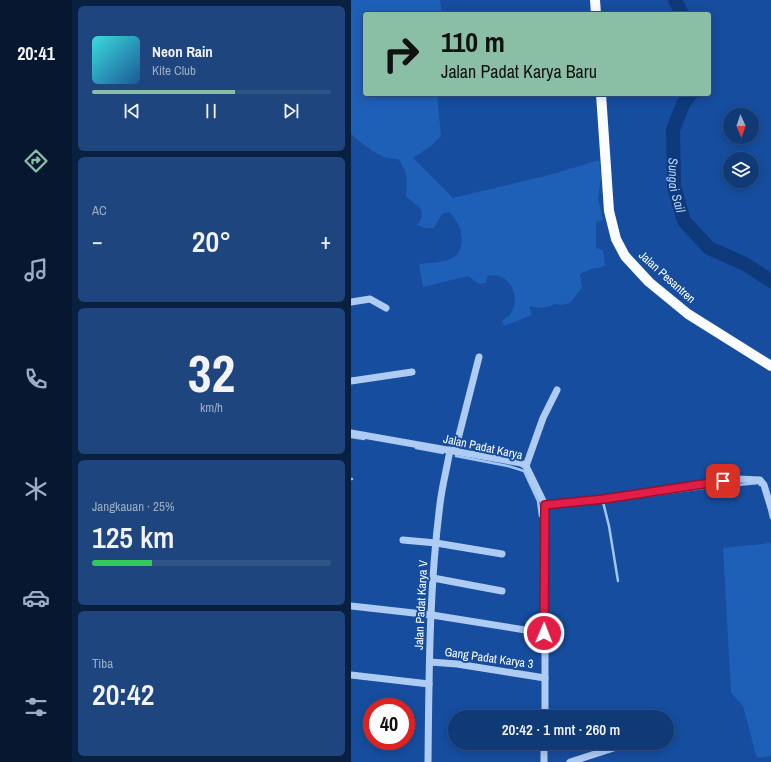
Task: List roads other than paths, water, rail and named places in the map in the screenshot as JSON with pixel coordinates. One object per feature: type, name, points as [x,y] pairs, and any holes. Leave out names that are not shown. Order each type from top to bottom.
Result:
[{"type":"main road","points":[[595,0],[596,12]]},
{"type":"main road","name":"Jalan Pesantren","points":[[601,96],[609,211],[616,239],[625,256],[649,282],[688,314],[771,366]]},
{"type":"street","points":[[351,302],[370,299],[386,308]]},
{"type":"street","name":"Jalan Padat Karya V","points":[[428,762],[433,578],[440,503],[479,357]]},
{"type":"street","points":[[351,381],[412,372]]},
{"type":"street","points":[[526,466],[543,418],[557,390]]},
{"type":"street","name":"Jalan Padat Karya","points":[[351,433],[453,451],[526,466],[545,505],[545,710]]},
{"type":"street","points":[[545,505],[604,499],[738,479],[751,479],[760,480],[764,484],[771,508]]},
{"type":"street","points":[[403,540],[436,543],[502,554]]},
{"type":"street","points":[[433,578],[502,591]]},
{"type":"street","points":[[351,606],[432,616],[544,633]]},
{"type":"street","name":"Gang Padat Karya 3","points":[[430,662],[457,664],[545,678]]},
{"type":"street","points":[[351,675],[429,684]]},
{"type":"street","points":[[544,750],[544,762]]},
{"type":"street","points":[[570,762],[607,750]]},
{"type":"waterway","name":"Sungai Sail","points":[[675,0],[681,12]]},
{"type":"waterway","name":"Sungai Sail","points":[[689,96],[683,104],[673,130],[674,186],[684,221],[709,248],[745,264],[771,281]]},
{"type":"waterway","points":[[351,437],[364,439]]},
{"type":"waterway","points":[[416,448],[443,453]]},
{"type":"waterway","points":[[456,456],[508,466],[524,471],[538,501],[540,516]]},
{"type":"waterway","points":[[653,495],[703,488],[759,483],[760,485]]},
{"type":"waterway","points":[[603,502],[609,526],[618,581]]},
{"type":"waterway","points":[[769,509],[771,518]]}]
